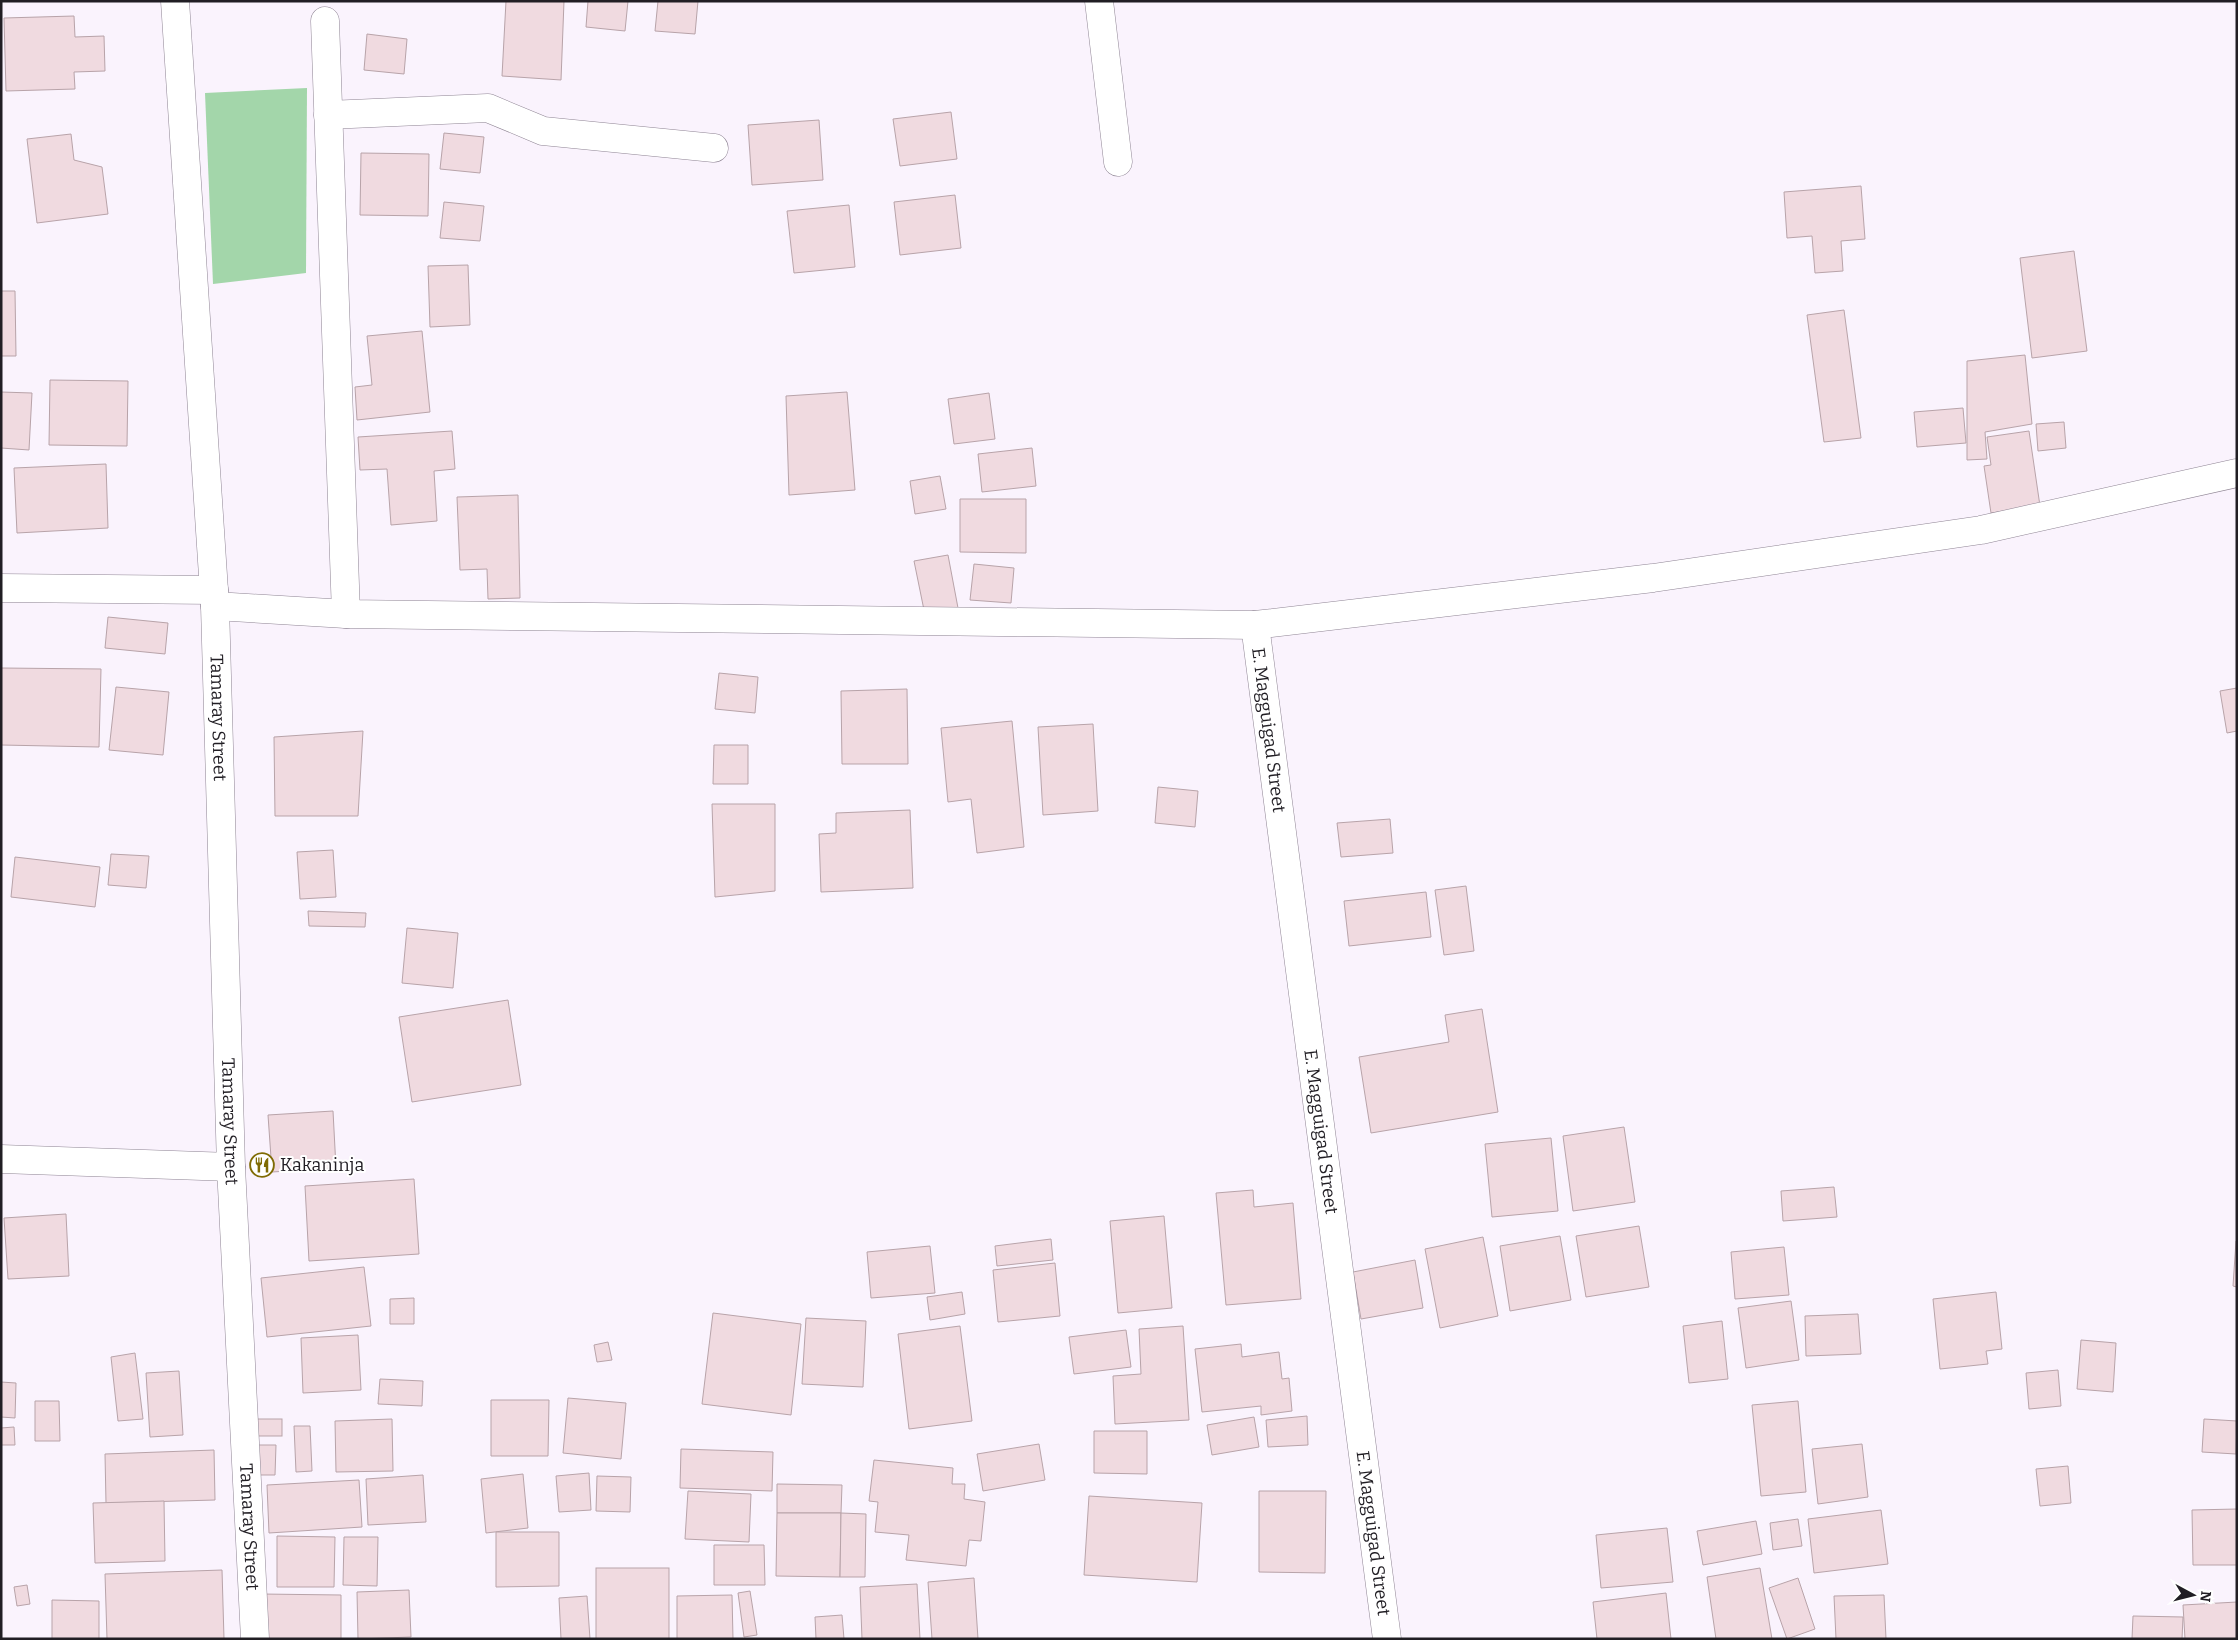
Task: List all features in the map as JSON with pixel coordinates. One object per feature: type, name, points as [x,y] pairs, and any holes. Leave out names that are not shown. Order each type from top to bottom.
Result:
[{"type":"street","name":"Tamaray Street","points":[[174,1],[214,598],[231,1167],[255,1639]]},
{"type":"street","points":[[1100,1],[1118,162]]},
{"type":"street","points":[[325,22],[346,614]]},
{"type":"street","points":[[328,115],[488,108],[543,131],[714,148]]},
{"type":"street","points":[[1,588],[214,598],[346,614],[1255,625],[1653,578],[1981,530],[2237,473]]},
{"type":"street","name":"E. Magguigad Street","points":[[1255,625],[1387,1639]]},
{"type":"street","points":[[1,1159],[231,1167]]},
{"type":"green space","points":[[307,88],[306,273],[213,284],[205,93]]},
{"type":"building","points":[[506,1],[564,1],[561,80],[502,76]]},
{"type":"building","points":[[588,1],[628,1],[625,31],[586,27]]},
{"type":"building","points":[[658,1],[698,1],[695,34],[655,31]]},
{"type":"building","points":[[74,16],[75,37],[104,36],[105,71],[74,72],[75,89],[6,91],[4,18]]},
{"type":"building","points":[[367,34],[407,39],[404,74],[364,70]]},
{"type":"building","points":[[951,112],[957,159],[900,166],[893,119]]},
{"type":"building","points":[[819,120],[823,180],[752,185],[748,125]]},
{"type":"building","points":[[444,133],[484,137],[480,173],[440,169]]},
{"type":"building","points":[[71,134],[74,160],[102,167],[108,214],[37,223],[27,139]]},
{"type":"building","points":[[361,153],[429,154],[428,216],[360,215]]},
{"type":"building","points":[[1861,186],[1865,239],[1841,241],[1843,271],[1815,273],[1812,236],[1787,238],[1784,192]]},
{"type":"building","points":[[955,195],[961,248],[900,255],[894,202]]},
{"type":"building","points":[[444,202],[484,206],[480,241],[440,238]]},
{"type":"building","points":[[849,205],[855,267],[794,273],[787,211]]},
{"type":"building","points":[[2074,251],[2087,351],[2032,358],[2020,258]]},
{"type":"building","points":[[468,265],[470,325],[430,327],[428,266]]},
{"type":"building","points":[[1,291],[15,291],[16,356],[1,356]]},
{"type":"building","points":[[1844,310],[1861,438],[1824,442],[1807,315]]},
{"type":"building","points":[[422,331],[430,412],[357,420],[355,387],[372,385],[367,336]]},
{"type":"building","points":[[2025,355],[2032,424],[1985,432],[1987,459],[1967,460],[1967,361]]},
{"type":"building","points":[[50,380],[128,381],[127,446],[49,445]]},
{"type":"building","points":[[1,392],[32,393],[29,450],[1,448]]},
{"type":"building","points":[[847,392],[855,490],[789,495],[786,396]]},
{"type":"building","points":[[989,393],[995,439],[954,444],[948,399]]},
{"type":"building","points":[[1963,408],[1966,443],[1917,447],[1914,412]]},
{"type":"building","points":[[2064,422],[2066,448],[2038,451],[2036,424]]},
{"type":"building","points":[[452,431],[455,469],[434,471],[437,521],[391,525],[387,469],[360,470],[358,437]]},
{"type":"building","points":[[2029,431],[2040,506],[1991,513],[1984,466],[1991,465],[1987,437]]},
{"type":"building","points":[[1032,448],[1036,486],[982,492],[978,454]]},
{"type":"building","points":[[106,464],[108,528],[17,533],[14,468]]},
{"type":"building","points":[[940,476],[946,509],[915,514],[910,481]]},
{"type":"building","points":[[518,495],[520,598],[488,599],[487,569],[460,570],[457,497]]},
{"type":"building","points":[[960,499],[1026,499],[1026,553],[960,552]]},
{"type":"building","points":[[948,555],[958,608],[925,615],[914,561]]},
{"type":"building","points":[[974,564],[1014,568],[1011,603],[970,600]]},
{"type":"building","points":[[108,617],[168,623],[165,654],[105,648]]},
{"type":"building","points":[[1,668],[101,669],[99,747],[1,745]]},
{"type":"building","points":[[719,673],[758,677],[755,713],[715,709]]},
{"type":"building","points":[[116,687],[169,692],[163,755],[109,750]]},
{"type":"building","points":[[2237,688],[2237,731],[2227,733],[2220,691]]},
{"type":"building","points":[[907,689],[908,764],[842,764],[841,691]]},
{"type":"building","points":[[1012,721],[1024,847],[977,853],[971,799],[948,802],[941,728]]},
{"type":"building","points":[[1093,724],[1098,811],[1043,815],[1038,727]]},
{"type":"building","points":[[363,731],[358,816],[275,816],[274,737]]},
{"type":"building","points":[[714,745],[748,745],[748,784],[713,784]]},
{"type":"building","points":[[1158,787],[1198,791],[1195,827],[1155,823]]},
{"type":"building","points":[[712,804],[775,804],[775,891],[715,897]]},
{"type":"building","points":[[910,810],[913,888],[821,892],[819,834],[836,833],[836,813]]},
{"type":"building","points":[[1390,819],[1393,853],[1341,857],[1337,823]]},
{"type":"building","points":[[333,850],[336,897],[300,899],[297,852]]},
{"type":"building","points":[[111,854],[149,856],[146,888],[108,885]]},
{"type":"building","points":[[15,857],[100,867],[95,907],[11,897]]},
{"type":"building","points":[[1466,886],[1474,951],[1444,955],[1435,890]]},
{"type":"building","points":[[1426,892],[1431,937],[1349,946],[1344,901]]},
{"type":"building","points":[[308,911],[366,913],[365,927],[309,926]]},
{"type":"building","points":[[407,928],[458,933],[453,988],[402,983]]},
{"type":"building","points":[[508,1000],[521,1085],[412,1102],[399,1017]]},
{"type":"building","points":[[1482,1009],[1498,1112],[1371,1133],[1359,1057],[1449,1042],[1445,1015]]},
{"type":"building","points":[[333,1111],[336,1168],[272,1172],[268,1115]]},
{"type":"building","points":[[1624,1127],[1635,1202],[1573,1211],[1563,1136]]},
{"type":"building","points":[[1551,1138],[1558,1211],[1492,1217],[1485,1144]]},
{"type":"building","points":[[414,1179],[419,1254],[309,1261],[305,1186]]},
{"type":"building","points":[[1834,1187],[1837,1217],[1783,1221],[1781,1191]]},
{"type":"building","points":[[1253,1190],[1254,1207],[1293,1203],[1301,1299],[1226,1305],[1216,1193]]},
{"type":"building","points":[[66,1214],[69,1276],[8,1279],[4,1218]]},
{"type":"building","points":[[1164,1216],[1172,1308],[1118,1313],[1110,1221]]},
{"type":"building","points":[[1639,1226],[1649,1287],[1586,1297],[1576,1236]]},
{"type":"building","points":[[1560,1236],[1571,1300],[1510,1311],[1500,1246]]},
{"type":"building","points":[[1483,1237],[1498,1316],[1440,1328],[1425,1249]]},
{"type":"building","points":[[1051,1239],[1053,1260],[997,1266],[995,1246]]},
{"type":"building","points":[[2237,1241],[2237,1287],[2233,1286]]},
{"type":"building","points":[[930,1246],[935,1293],[871,1298],[867,1252]]},
{"type":"building","points":[[1784,1247],[1789,1295],[1735,1299],[1731,1252]]},
{"type":"building","points":[[1415,1260],[1423,1308],[1361,1319],[1353,1272]]},
{"type":"building","points":[[1055,1263],[1060,1316],[998,1322],[993,1270]]},
{"type":"building","points":[[364,1267],[371,1326],[267,1337],[261,1278]]},
{"type":"building","points":[[962,1292],[965,1314],[930,1320],[927,1297]]},
{"type":"building","points":[[1996,1292],[2002,1349],[1986,1351],[1988,1364],[1940,1369],[1933,1299]]},
{"type":"building","points":[[414,1298],[414,1324],[390,1324],[390,1299]]},
{"type":"building","points":[[1791,1301],[1799,1360],[1746,1368],[1738,1308]]},
{"type":"building","points":[[713,1313],[801,1324],[791,1415],[702,1404]]},
{"type":"building","points":[[1858,1314],[1861,1354],[1806,1356],[1805,1316]]},
{"type":"building","points":[[806,1318],[866,1321],[863,1387],[802,1384]]},
{"type":"building","points":[[1722,1321],[1728,1379],[1689,1383],[1683,1326]]},
{"type":"building","points":[[960,1326],[972,1421],[909,1429],[898,1334]]},
{"type":"building","points":[[1183,1326],[1189,1420],[1115,1424],[1113,1376],[1141,1374],[1139,1329]]},
{"type":"building","points":[[1126,1330],[1131,1367],[1074,1374],[1069,1337]]},
{"type":"building","points":[[358,1335],[361,1390],[303,1393],[301,1338]]},
{"type":"building","points":[[2081,1340],[2116,1343],[2113,1392],[2077,1389]]},
{"type":"building","points":[[608,1342],[612,1360],[597,1362],[594,1345]]},
{"type":"building","points":[[1241,1344],[1242,1357],[1279,1352],[1282,1379],[1289,1378],[1292,1411],[1261,1415],[1261,1406],[1202,1412],[1195,1349]]},
{"type":"building","points":[[135,1353],[143,1419],[118,1421],[111,1357]]},
{"type":"building","points":[[2058,1370],[2061,1406],[2029,1409],[2026,1373]]},
{"type":"building","points":[[179,1371],[183,1435],[150,1437],[146,1373]]},
{"type":"building","points":[[380,1379],[423,1381],[422,1406],[378,1404]]},
{"type":"building","points":[[1,1382],[16,1383],[15,1418],[1,1417]]},
{"type":"building","points":[[568,1398],[626,1403],[621,1459],[563,1453]]},
{"type":"building","points":[[491,1400],[549,1400],[548,1456],[491,1456]]},
{"type":"building","points":[[35,1401],[59,1401],[60,1441],[35,1441]]},
{"type":"building","points":[[1798,1401],[1806,1492],[1761,1496],[1752,1405]]},
{"type":"building","points":[[1307,1416],[1308,1445],[1268,1447],[1266,1420]]},
{"type":"building","points":[[1254,1417],[1259,1447],[1212,1455],[1207,1425]]},
{"type":"building","points":[[251,1419],[282,1419],[282,1436],[251,1436]]},
{"type":"building","points":[[392,1419],[393,1471],[336,1472],[335,1421]]},
{"type":"building","points":[[2204,1419],[2237,1421],[2236,1454],[2202,1452]]},
{"type":"building","points":[[294,1426],[310,1426],[312,1471],[296,1472]]},
{"type":"building","points":[[14,1427],[15,1445],[1,1445],[1,1428]]},
{"type":"building","points":[[1094,1431],[1147,1431],[1147,1474],[1094,1473]]},
{"type":"building","points":[[1039,1444],[1045,1480],[983,1491],[977,1454]]},
{"type":"building","points":[[1862,1444],[1868,1497],[1818,1504],[1812,1449]]},
{"type":"building","points":[[256,1445],[276,1445],[275,1475],[255,1475]]},
{"type":"building","points":[[681,1449],[773,1452],[772,1491],[680,1488]]},
{"type":"building","points":[[214,1450],[215,1500],[106,1503],[105,1454]]},
{"type":"building","points":[[874,1460],[953,1468],[952,1484],[965,1484],[964,1499],[985,1502],[981,1541],[969,1540],[966,1566],[906,1560],[909,1535],[875,1532],[878,1502],[869,1501]]},
{"type":"building","points":[[2068,1466],[2071,1503],[2040,1506],[2036,1469]]},
{"type":"building","points":[[589,1473],[591,1510],[559,1512],[556,1476]]},
{"type":"building","points":[[523,1474],[528,1528],[486,1533],[481,1479]]},
{"type":"building","points":[[423,1475],[426,1522],[368,1525],[366,1479]]},
{"type":"building","points":[[597,1476],[631,1477],[630,1512],[596,1511]]},
{"type":"building","points":[[359,1480],[362,1527],[269,1533],[267,1485]]},
{"type":"building","points":[[777,1484],[842,1485],[841,1513],[777,1513]]},
{"type":"building","points":[[688,1491],[751,1494],[749,1542],[685,1539]]},
{"type":"building","points":[[1259,1491],[1326,1491],[1325,1573],[1259,1572]]},
{"type":"building","points":[[1089,1496],[1202,1503],[1197,1582],[1084,1575]]},
{"type":"building","points":[[164,1501],[165,1561],[95,1563],[93,1503]]},
{"type":"building","points":[[2237,1509],[2237,1565],[2193,1565],[2192,1510]]},
{"type":"building","points":[[1881,1510],[1888,1564],[1814,1573],[1808,1519]]},
{"type":"building","points":[[777,1513],[841,1513],[840,1577],[776,1576]]},
{"type":"building","points":[[841,1513],[866,1514],[865,1577],[840,1577]]},
{"type":"building","points":[[1798,1519],[1802,1546],[1773,1550],[1770,1523]]},
{"type":"building","points":[[1756,1521],[1762,1554],[1703,1565],[1697,1531]]},
{"type":"building","points":[[1667,1528],[1673,1582],[1601,1588],[1596,1535]]},
{"type":"building","points":[[496,1532],[559,1532],[559,1586],[496,1587]]},
{"type":"building","points":[[277,1536],[335,1537],[334,1587],[277,1587]]},
{"type":"building","points":[[344,1537],[378,1537],[377,1586],[343,1585]]},
{"type":"building","points":[[714,1545],[764,1545],[765,1585],[714,1585]]},
{"type":"building","points":[[596,1568],[669,1568],[669,1639],[596,1639]]},
{"type":"building","points":[[1760,1568],[1772,1639],[1716,1639],[1707,1577]]},
{"type":"building","points":[[222,1570],[224,1639],[107,1639],[105,1574]]},
{"type":"building","points":[[974,1578],[978,1639],[932,1639],[928,1582]]},
{"type":"building","points":[[1798,1578],[1815,1629],[1787,1639],[1769,1588]]},
{"type":"building","points":[[917,1584],[920,1639],[862,1639],[860,1587]]},
{"type":"building","points":[[27,1585],[30,1604],[17,1606],[14,1587]]},
{"type":"building","points":[[409,1590],[411,1637],[358,1639],[357,1592]]},
{"type":"building","points":[[750,1591],[757,1635],[744,1637],[738,1593]]},
{"type":"building","points":[[1666,1593],[1671,1639],[1597,1639],[1593,1602]]},
{"type":"building","points":[[261,1594],[341,1595],[341,1639],[260,1639]]},
{"type":"building","points":[[732,1595],[733,1639],[677,1639],[677,1596]]},
{"type":"building","points":[[1884,1595],[1886,1639],[1836,1639],[1834,1596]]},
{"type":"building","points":[[587,1596],[590,1639],[561,1639],[559,1598]]},
{"type":"building","points":[[52,1600],[99,1601],[99,1639],[52,1639]]},
{"type":"building","points":[[2237,1602],[2237,1639],[2185,1639],[2183,1605]]},
{"type":"building","points":[[842,1615],[844,1639],[816,1639],[815,1617]]},
{"type":"building","points":[[2133,1616],[2183,1617],[2182,1639],[2132,1639]]},
{"type":"place","name":"Kakaninja","points":[[262,1165]]}]
